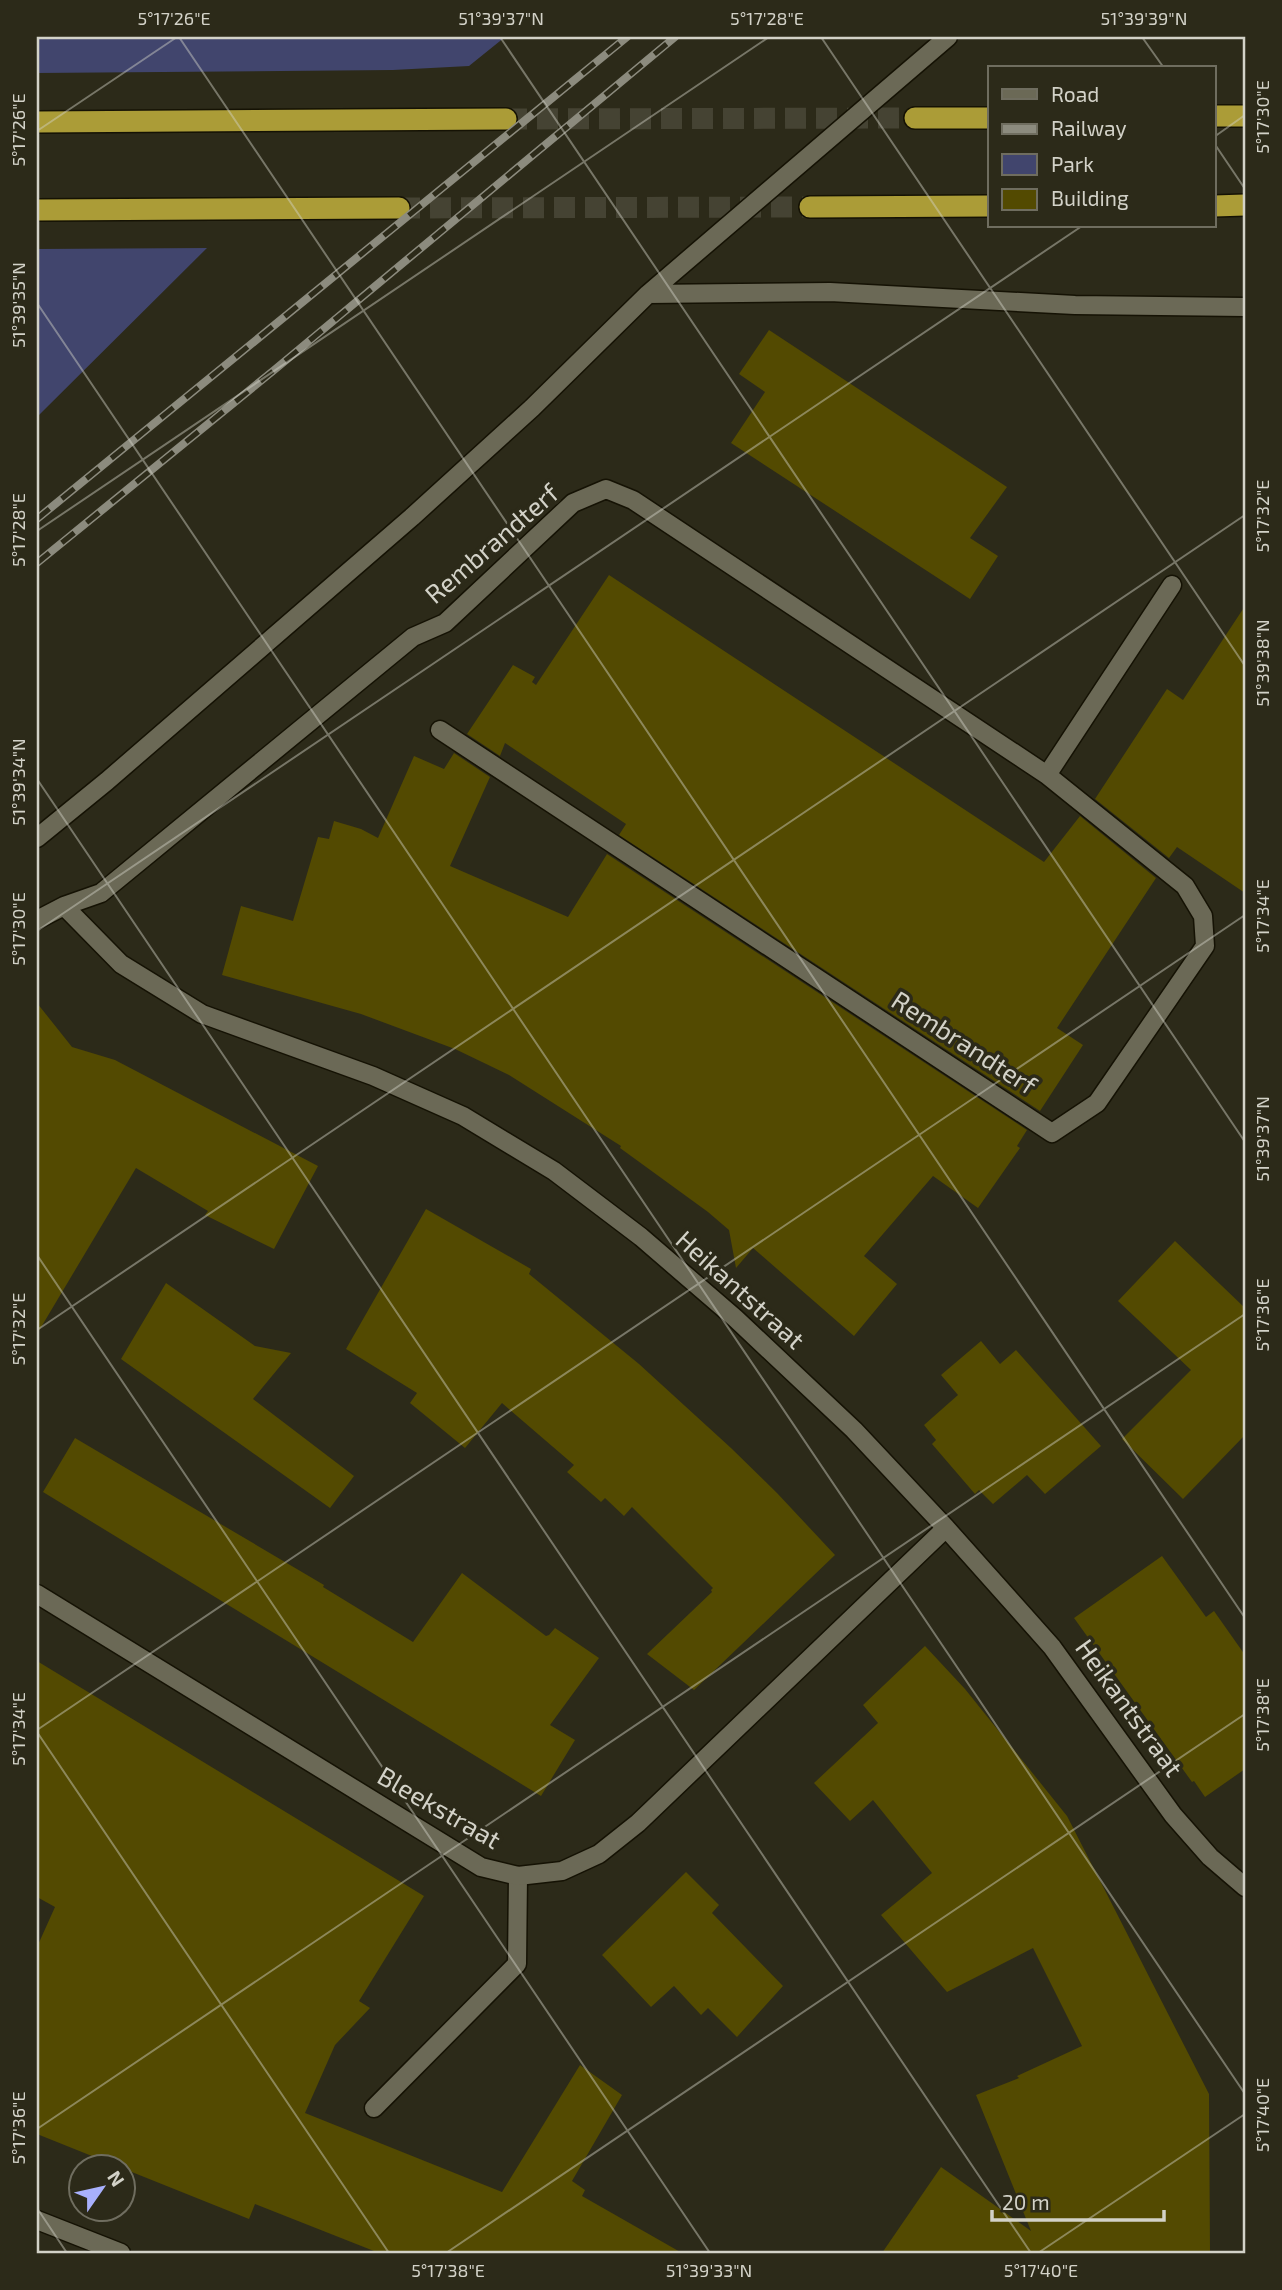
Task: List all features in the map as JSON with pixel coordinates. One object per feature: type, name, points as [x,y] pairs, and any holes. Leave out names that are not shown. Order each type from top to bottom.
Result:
[{"type":"highway","points":[[1216,116],[1245,116]]},
{"type":"highway","points":[[915,118],[988,118]]},
{"type":"highway","points":[[37,122],[506,119]]},
{"type":"highway","points":[[1216,205],[1245,205]]},
{"type":"highway","points":[[810,207],[988,206]]},
{"type":"highway","points":[[37,210],[398,208]]},
{"type":"street","points":[[37,838],[107,781],[412,517],[532,408],[648,294],[948,37]]},
{"type":"street","points":[[648,294],[830,292],[1075,304],[1245,307]]},
{"type":"street","name":"Rembrandterf","points":[[37,920],[64,906],[101,893],[413,637],[445,623],[573,503],[606,489],[633,500],[1047,775],[1185,886],[1203,916],[1205,946],[1097,1103],[1052,1133],[440,730]]},
{"type":"street","points":[[1047,775],[1172,585]]},
{"type":"street","name":"Heikantstraat","points":[[64,906],[121,964],[202,1014],[373,1076],[463,1116],[554,1171],[641,1237],[736,1318],[854,1430],[946,1528],[1052,1647],[1173,1815],[1210,1857],[1245,1887]]},
{"type":"street","name":"Bleekstraat","points":[[37,1594],[481,1867],[518,1876],[562,1871],[599,1853],[638,1823],[946,1528]]},
{"type":"street","points":[[374,2108],[517,1964],[518,1876]]},
{"type":"street","points":[[37,2220],[121,2253]]},
{"type":"green space","points":[[37,37],[505,37],[469,66],[393,70],[37,73]]},
{"type":"green space","points":[[207,248],[37,417],[37,249]]},
{"type":"building","points":[[769,330],[1007,487],[970,538],[998,556],[970,599],[731,443],[765,392],[739,374]]},
{"type":"building","points":[[609,575],[1044,862],[1080,816],[1156,878],[1057,1028],[1083,1045],[1040,1111],[619,835],[626,824],[505,743],[500,756],[467,734],[513,665],[535,677],[532,682],[536,685]]},
{"type":"building","points":[[1245,606],[1245,893],[1177,847],[1169,858],[1095,799],[1167,689],[1183,700]]},
{"type":"building","points":[[454,753],[490,777],[450,866],[568,917],[607,854],[1027,1130],[1017,1146],[1020,1148],[978,1208],[933,1176],[864,1256],[897,1284],[854,1336],[753,1248],[736,1268],[729,1230],[708,1212],[620,1148],[621,1146],[509,1075],[455,1049],[361,1014],[222,975],[241,906],[293,921],[318,837],[329,839],[334,821],[361,829],[378,838],[414,756],[444,769]]},
{"type":"building","points":[[37,1003],[72,1047],[115,1060],[318,1166],[274,1249],[205,1215],[208,1211],[136,1168],[37,1334]]},
{"type":"building","points":[[426,1209],[531,1269],[529,1274],[639,1364],[731,1448],[835,1555],[694,1690],[647,1654],[712,1592],[713,1588],[632,1507],[624,1516],[605,1498],[601,1502],[567,1472],[574,1465],[502,1403],[465,1448],[410,1403],[417,1393],[346,1349]]},
{"type":"building","points":[[1175,1241],[1245,1308],[1245,1435],[1183,1499],[1122,1439],[1191,1370],[1118,1301]]},
{"type":"building","points":[[166,1283],[255,1346],[291,1353],[253,1399],[354,1476],[330,1508],[121,1359]]},
{"type":"building","points":[[981,1341],[1000,1364],[1016,1350],[1101,1446],[1045,1494],[1027,1475],[993,1504],[979,1490],[975,1494],[932,1444],[936,1440],[924,1425],[958,1395],[941,1375]]},
{"type":"building","points":[[75,1438],[324,1585],[323,1587],[413,1642],[462,1573],[546,1636],[555,1628],[599,1658],[550,1725],[575,1740],[541,1796],[43,1492]]},
{"type":"building","points":[[1162,1556],[1206,1617],[1214,1611],[1245,1655],[1245,1769],[1205,1797],[1074,1618]]},
{"type":"building","points":[[925,1646],[965,1689],[1067,1816],[1209,2094],[1210,2253],[882,2253],[941,2167],[1031,2231],[976,2095],[1019,2078],[1017,2076],[1082,2046],[1033,1948],[947,1992],[881,1915],[932,1873],[873,1800],[850,1821],[814,1783],[878,1723],[863,1705]]},
{"type":"building","points":[[37,1661],[424,1896],[359,2001],[370,2008],[335,2045],[305,2113],[502,2192],[580,2065],[622,2095],[572,2181],[585,2190],[582,2196],[682,2253],[379,2253],[255,2204],[249,2219],[136,2174],[136,2154],[87,2154],[37,2134],[37,1947],[55,1907],[37,1897]]},
{"type":"building","points":[[686,1872],[719,1905],[712,1913],[783,1986],[737,2037],[708,2008],[701,2015],[674,1986],[651,2007],[602,1955]]},
{"type":"tunnel","points":[[506,119],[915,118]]},
{"type":"tunnel","points":[[399,208],[810,207]]},
{"type":"railway","points":[[37,519],[627,37]]},
{"type":"railway","points":[[37,563],[675,37]]}]
